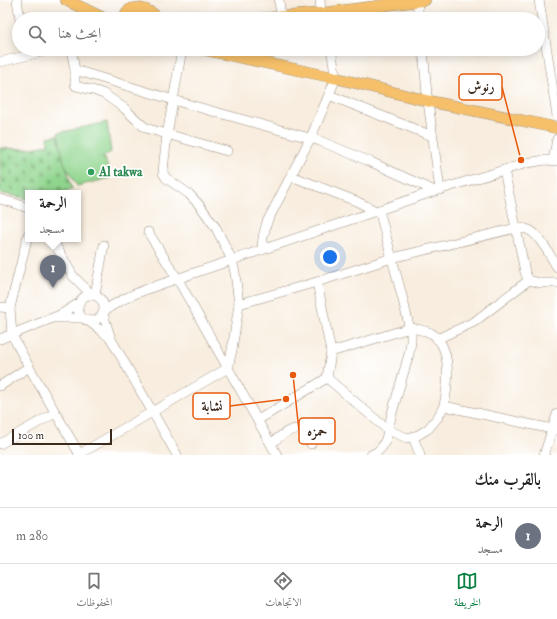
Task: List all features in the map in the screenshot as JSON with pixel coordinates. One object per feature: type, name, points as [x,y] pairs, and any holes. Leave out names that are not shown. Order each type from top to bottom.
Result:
[{"type":"main road","points":[[66,0],[91,12]]},
{"type":"main road","points":[[343,12],[421,0]]},
{"type":"main road","points":[[127,12],[133,4],[149,12]]},
{"type":"main road","points":[[234,56],[336,78],[428,101],[557,128]]},
{"type":"street","points":[[17,0],[19,12]]},
{"type":"street","points":[[279,0],[280,12]]},
{"type":"street","points":[[320,0],[323,12]]},
{"type":"street","points":[[420,12],[421,0]]},
{"type":"street","points":[[539,0],[541,12]]},
{"type":"street","points":[[545,39],[557,116]]},
{"type":"street","points":[[0,62],[16,56]]},
{"type":"street","points":[[72,56],[76,86],[104,94],[124,108],[143,126],[149,129],[227,151]]},
{"type":"street","points":[[26,242],[10,308],[12,335],[79,455],[228,368],[239,304],[236,273],[232,260],[216,228],[201,207],[189,194],[164,176],[167,135],[181,56]]},
{"type":"street","points":[[262,250],[263,237],[267,222],[311,138],[330,95],[336,78],[332,56]]},
{"type":"street","points":[[424,56],[438,190]]},
{"type":"street","points":[[75,70],[173,100],[311,138],[438,190]]},
{"type":"street","points":[[330,95],[432,136]]},
{"type":"street","points":[[52,318],[84,319],[91,321],[96,320],[120,300],[177,278],[438,190],[527,163],[555,160],[557,139]]},
{"type":"street","points":[[504,170],[527,277],[529,280],[540,283],[557,283]]},
{"type":"street","points":[[292,176],[377,210],[392,258],[410,328],[412,342],[386,439],[382,447],[371,455]]},
{"type":"street","points":[[0,199],[25,207]]},
{"type":"street","points":[[239,304],[317,282],[392,258],[516,228],[531,230],[539,239],[557,267]]},
{"type":"street","points":[[148,232],[177,278],[277,455]]},
{"type":"street","points":[[54,242],[74,276],[104,303],[104,313],[111,339],[177,455]]},
{"type":"street","points":[[95,296],[104,245]]},
{"type":"street","points":[[74,276],[79,302],[79,314],[111,339]]},
{"type":"street","points":[[437,339],[474,322],[529,280]]},
{"type":"street","points":[[258,420],[327,378],[331,352],[317,282]]},
{"type":"street","points":[[0,339],[66,312],[85,296],[129,296]]},
{"type":"street","points":[[0,307],[10,308]]},
{"type":"street","points":[[327,378],[388,430],[407,438],[418,435],[428,429],[438,417],[444,406],[447,383],[446,358],[444,350],[432,334],[421,329],[410,328],[331,352]]},
{"type":"street","points":[[0,386],[29,367]]},
{"type":"street","points":[[444,406],[555,430]]},
{"type":"street","points":[[0,444],[55,412]]},
{"type":"street","points":[[544,455],[555,430],[557,414]]},
{"type":"street","points":[[271,444],[282,434],[294,429],[300,430],[305,434],[311,444]]},
{"type":"street","points":[[413,437],[420,455]]},
{"type":"green space","points":[[107,122],[111,152],[103,157],[103,159],[105,158],[110,178],[77,186],[64,163],[58,133]]},
{"type":"green space","points":[[58,135],[72,189],[25,190],[25,198],[0,193],[0,148],[26,149],[48,145],[48,137]]},
{"type":"place","name":"رنوش","points":[[521,160]]},
{"type":"place","name":"Al takwa","points":[[91,172]]},
{"type":"place","name":"الرحمة","points":[[53,288]]},
{"type":"place","name":"حمزه","points":[[293,375]]},
{"type":"place","name":"نشابة","points":[[286,399]]}]
